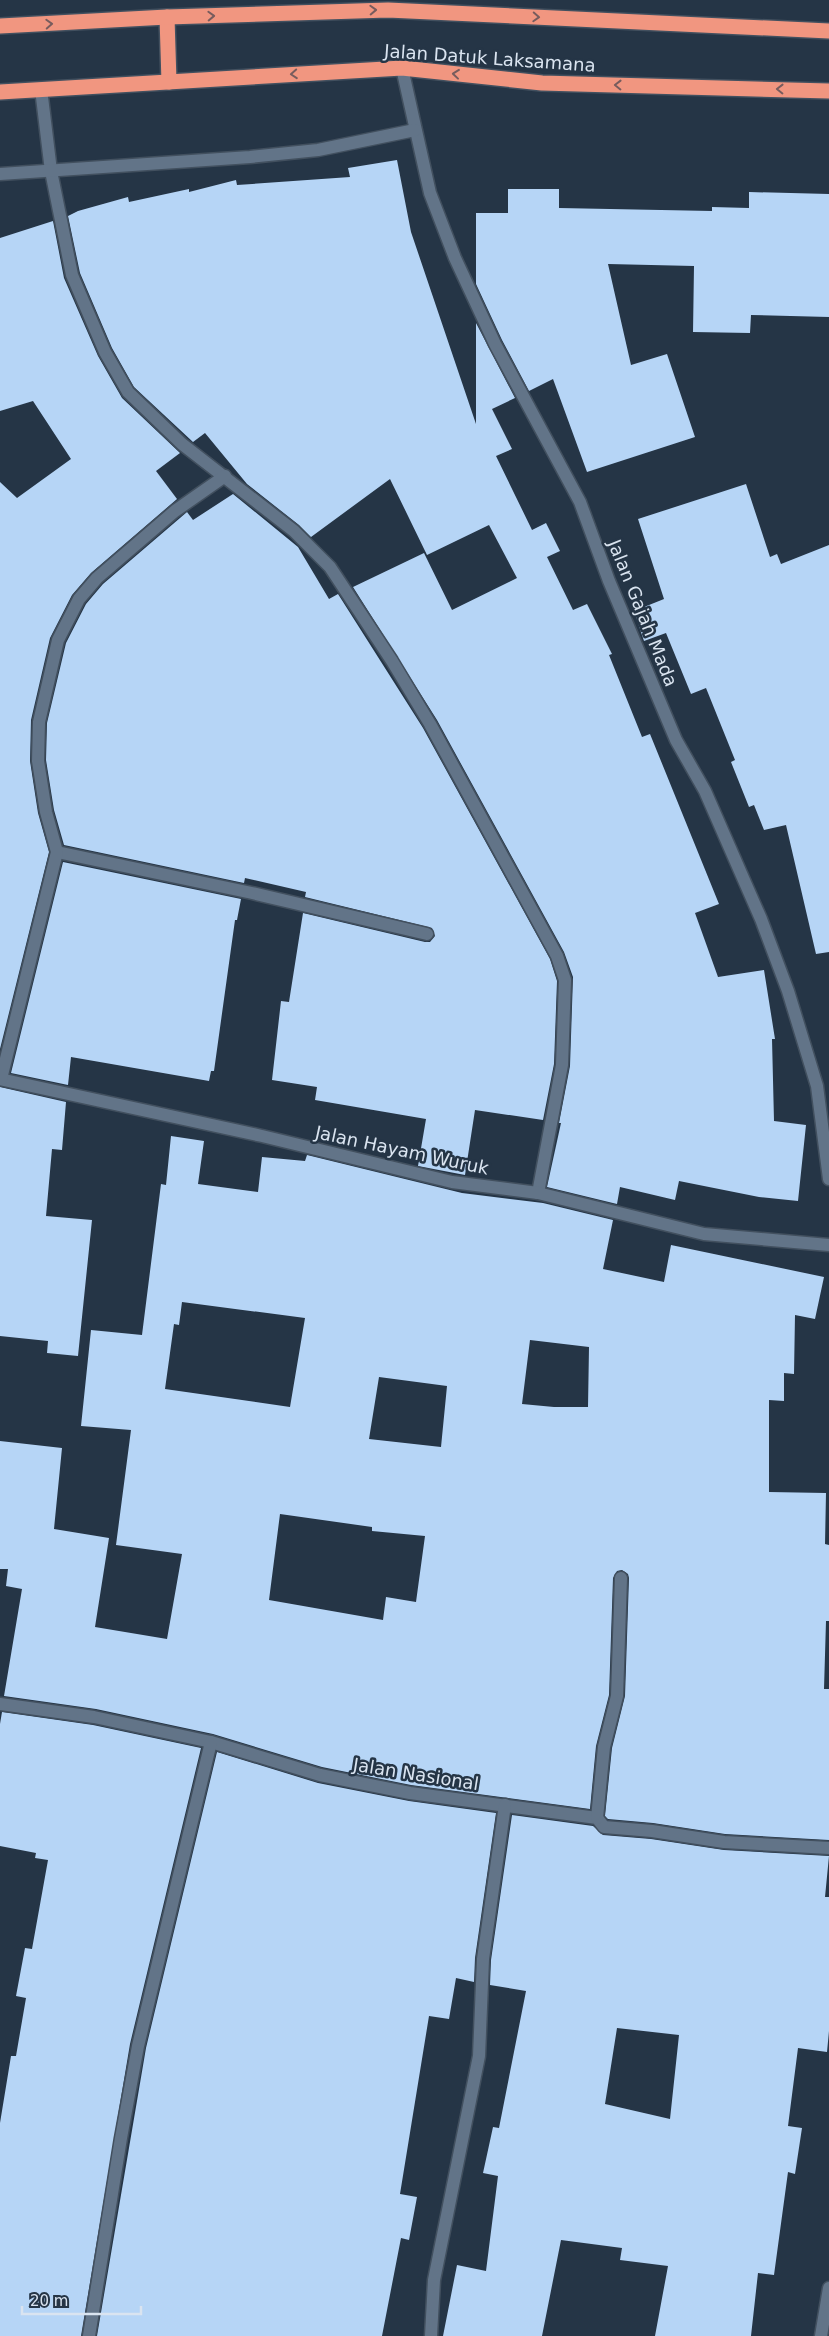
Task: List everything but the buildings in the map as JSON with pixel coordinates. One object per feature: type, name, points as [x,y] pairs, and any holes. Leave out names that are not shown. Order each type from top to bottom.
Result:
[{"type":"highway","points":[[0,26],[167,17],[388,10],[829,31]]},
{"type":"highway","points":[[167,17],[169,82]]},
{"type":"highway","name":"Jalan Datuk Laksamana","points":[[0,92],[402,68],[542,83],[829,91]]},
{"type":"street","name":"Jalan Gajah Mada","points":[[402,68],[430,193],[455,258],[495,344],[580,502],[610,581],[676,740],[705,792],[761,919],[788,992],[817,1086],[829,1179]]},
{"type":"street","points":[[41,89],[51,170],[72,275],[105,352],[128,392],[182,444],[294,531],[330,567],[392,661],[430,724],[557,956],[565,980],[562,1065],[538,1193]]},
{"type":"street","points":[[0,174],[241,158],[318,150],[415,130]]},
{"type":"street","points":[[1,1079],[56,852],[46,812],[38,761],[39,722],[58,640],[79,599],[98,578],[175,511],[225,476]]},
{"type":"street","points":[[56,852],[252,893],[427,934]]},
{"type":"street","name":"Jalan Hayam Wuruk","points":[[1,1079],[271,1138],[452,1182],[538,1193],[704,1234],[829,1245]]},
{"type":"street","points":[[597,1818],[604,1747],[617,1696],[621,1578]]},
{"type":"street","name":"Jalan Nasional","points":[[0,1704],[94,1717],[211,1742],[320,1775],[410,1793],[597,1818],[604,1827],[652,1831],[724,1842],[829,1848]]},
{"type":"street","points":[[90,2336],[120,2138],[138,2046],[211,1742]]},
{"type":"street","points":[[431,2336],[434,2280],[479,2056],[483,1959],[505,1805]]},
{"type":"street","points":[[821,2336],[829,2288]]}]
